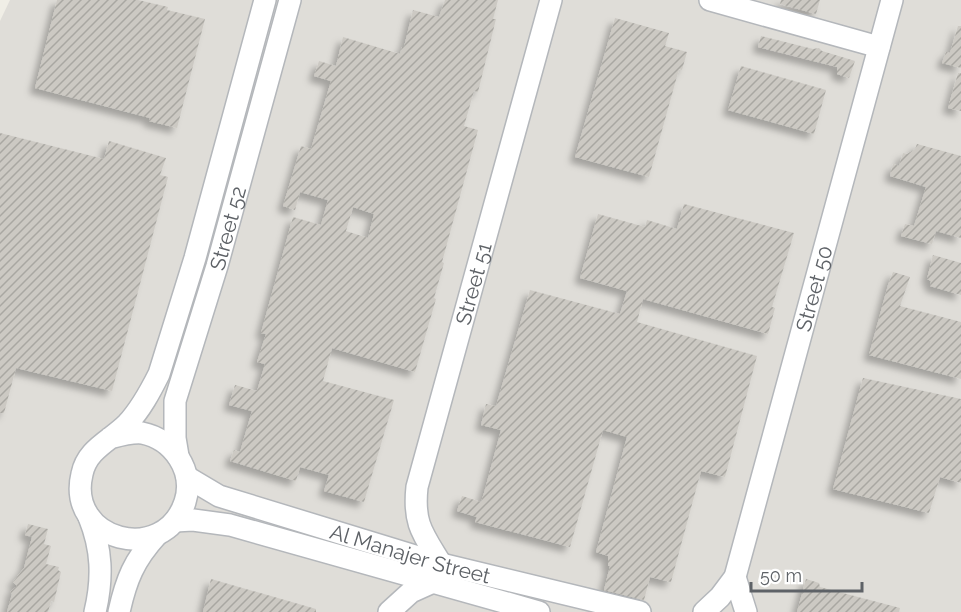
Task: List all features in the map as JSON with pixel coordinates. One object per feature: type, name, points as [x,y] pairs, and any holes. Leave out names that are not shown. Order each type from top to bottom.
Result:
[{"type":"street","name":"Street 52","points":[[110,438],[139,409],[159,374],[195,258],[265,0]]},
{"type":"street","name":"Street 52","points":[[178,456],[174,429],[176,401],[217,266],[290,0]]},
{"type":"street","name":"Street 51","points":[[436,574],[419,527],[415,507],[417,487],[551,0]]},
{"type":"street","points":[[710,0],[879,47]]},
{"type":"street","name":"Street 50","points":[[704,612],[720,597],[735,577],[892,0]]},
{"type":"street","points":[[95,612],[102,574],[96,535],[82,502],[80,487],[82,472],[88,458],[98,446],[110,438],[125,433],[140,433],[155,437],[168,445],[178,456],[186,477],[186,500],[175,521],[143,549],[126,584],[119,612]]},
{"type":"street","name":"Al Manajer Street","points":[[186,477],[219,496],[539,612]]},
{"type":"street","points":[[89,516],[105,532],[127,540],[157,535]]},
{"type":"street","name":"Al Manajer Street","points":[[175,521],[193,520],[230,525],[436,574],[640,612]]},
{"type":"street","points":[[389,612],[436,574]]},
{"type":"street","points":[[735,577],[746,612]]},
{"type":"shaded area","points":[[10,0],[961,0],[961,612],[0,612],[0,21]]},
{"type":"building","points":[[57,0],[138,0],[205,19],[177,128],[149,121],[150,118],[35,88]]},
{"type":"building","points":[[445,0],[498,0],[493,19],[496,19],[478,92],[474,91],[464,126],[478,130],[442,262],[444,263],[434,298],[436,299],[415,372],[332,348],[323,381],[394,400],[364,502],[324,491],[329,475],[300,467],[296,481],[230,461],[234,450],[240,452],[252,411],[229,405],[235,385],[257,391],[265,364],[257,362],[266,334],[261,333],[293,217],[321,225],[328,200],[300,192],[295,210],[283,206],[301,146],[311,149],[331,81],[314,76],[319,61],[336,66],[343,37],[400,54],[404,47],[413,10],[439,17]],"holes":[[[353,207],[374,214],[368,238],[346,231]]]},
{"type":"building","points":[[781,0],[820,0],[816,14],[780,4]]},
{"type":"building","points":[[615,18],[669,33],[665,46],[687,52],[682,70],[679,69],[649,177],[575,157]]},
{"type":"building","points":[[958,26],[961,26],[961,68],[942,63],[946,52],[950,53]]},
{"type":"building","points":[[761,36],[813,49],[819,48],[822,51],[855,61],[849,78],[837,74],[837,67],[758,47]]},
{"type":"building","points":[[741,66],[826,90],[814,134],[728,110]]},
{"type":"building","points":[[958,73],[961,73],[961,111],[948,108]]},
{"type":"building","points":[[0,133],[104,159],[109,141],[166,158],[160,175],[168,177],[112,391],[16,368],[4,413],[0,413]]},
{"type":"building","points":[[917,144],[961,156],[961,238],[936,231],[932,244],[901,236],[905,224],[914,226],[926,187],[890,176],[893,164],[899,166],[903,153],[907,154],[915,149]]},
{"type":"building","points":[[684,204],[794,233],[772,307],[775,308],[768,334],[643,299],[637,322],[757,356],[725,477],[701,471],[671,582],[650,577],[644,600],[604,590],[610,566],[608,566],[608,556],[596,552],[627,437],[603,430],[570,547],[475,522],[477,517],[457,511],[462,496],[481,502],[484,493],[501,430],[481,425],[486,404],[496,406],[530,290],[620,314],[627,291],[580,278],[598,214],[645,227],[647,220],[677,229]]},
{"type":"building","points":[[933,255],[961,263],[961,295],[930,286],[931,281],[927,279]]},
{"type":"building","points":[[893,272],[910,277],[900,306],[961,322],[961,379],[869,355]]},
{"type":"building","points":[[863,378],[961,399],[961,483],[940,477],[929,513],[833,489]]},
{"type":"building","points":[[28,524],[48,529],[44,544],[51,546],[46,564],[59,567],[58,570],[61,572],[54,602],[51,601],[48,612],[7,612],[12,594],[10,592],[17,586],[13,582],[24,568],[32,537],[25,535]]},
{"type":"building","points":[[211,579],[316,609],[316,612],[203,612]]},
{"type":"building","points":[[806,579],[819,583],[820,587],[900,608],[899,612],[797,612]]}]
